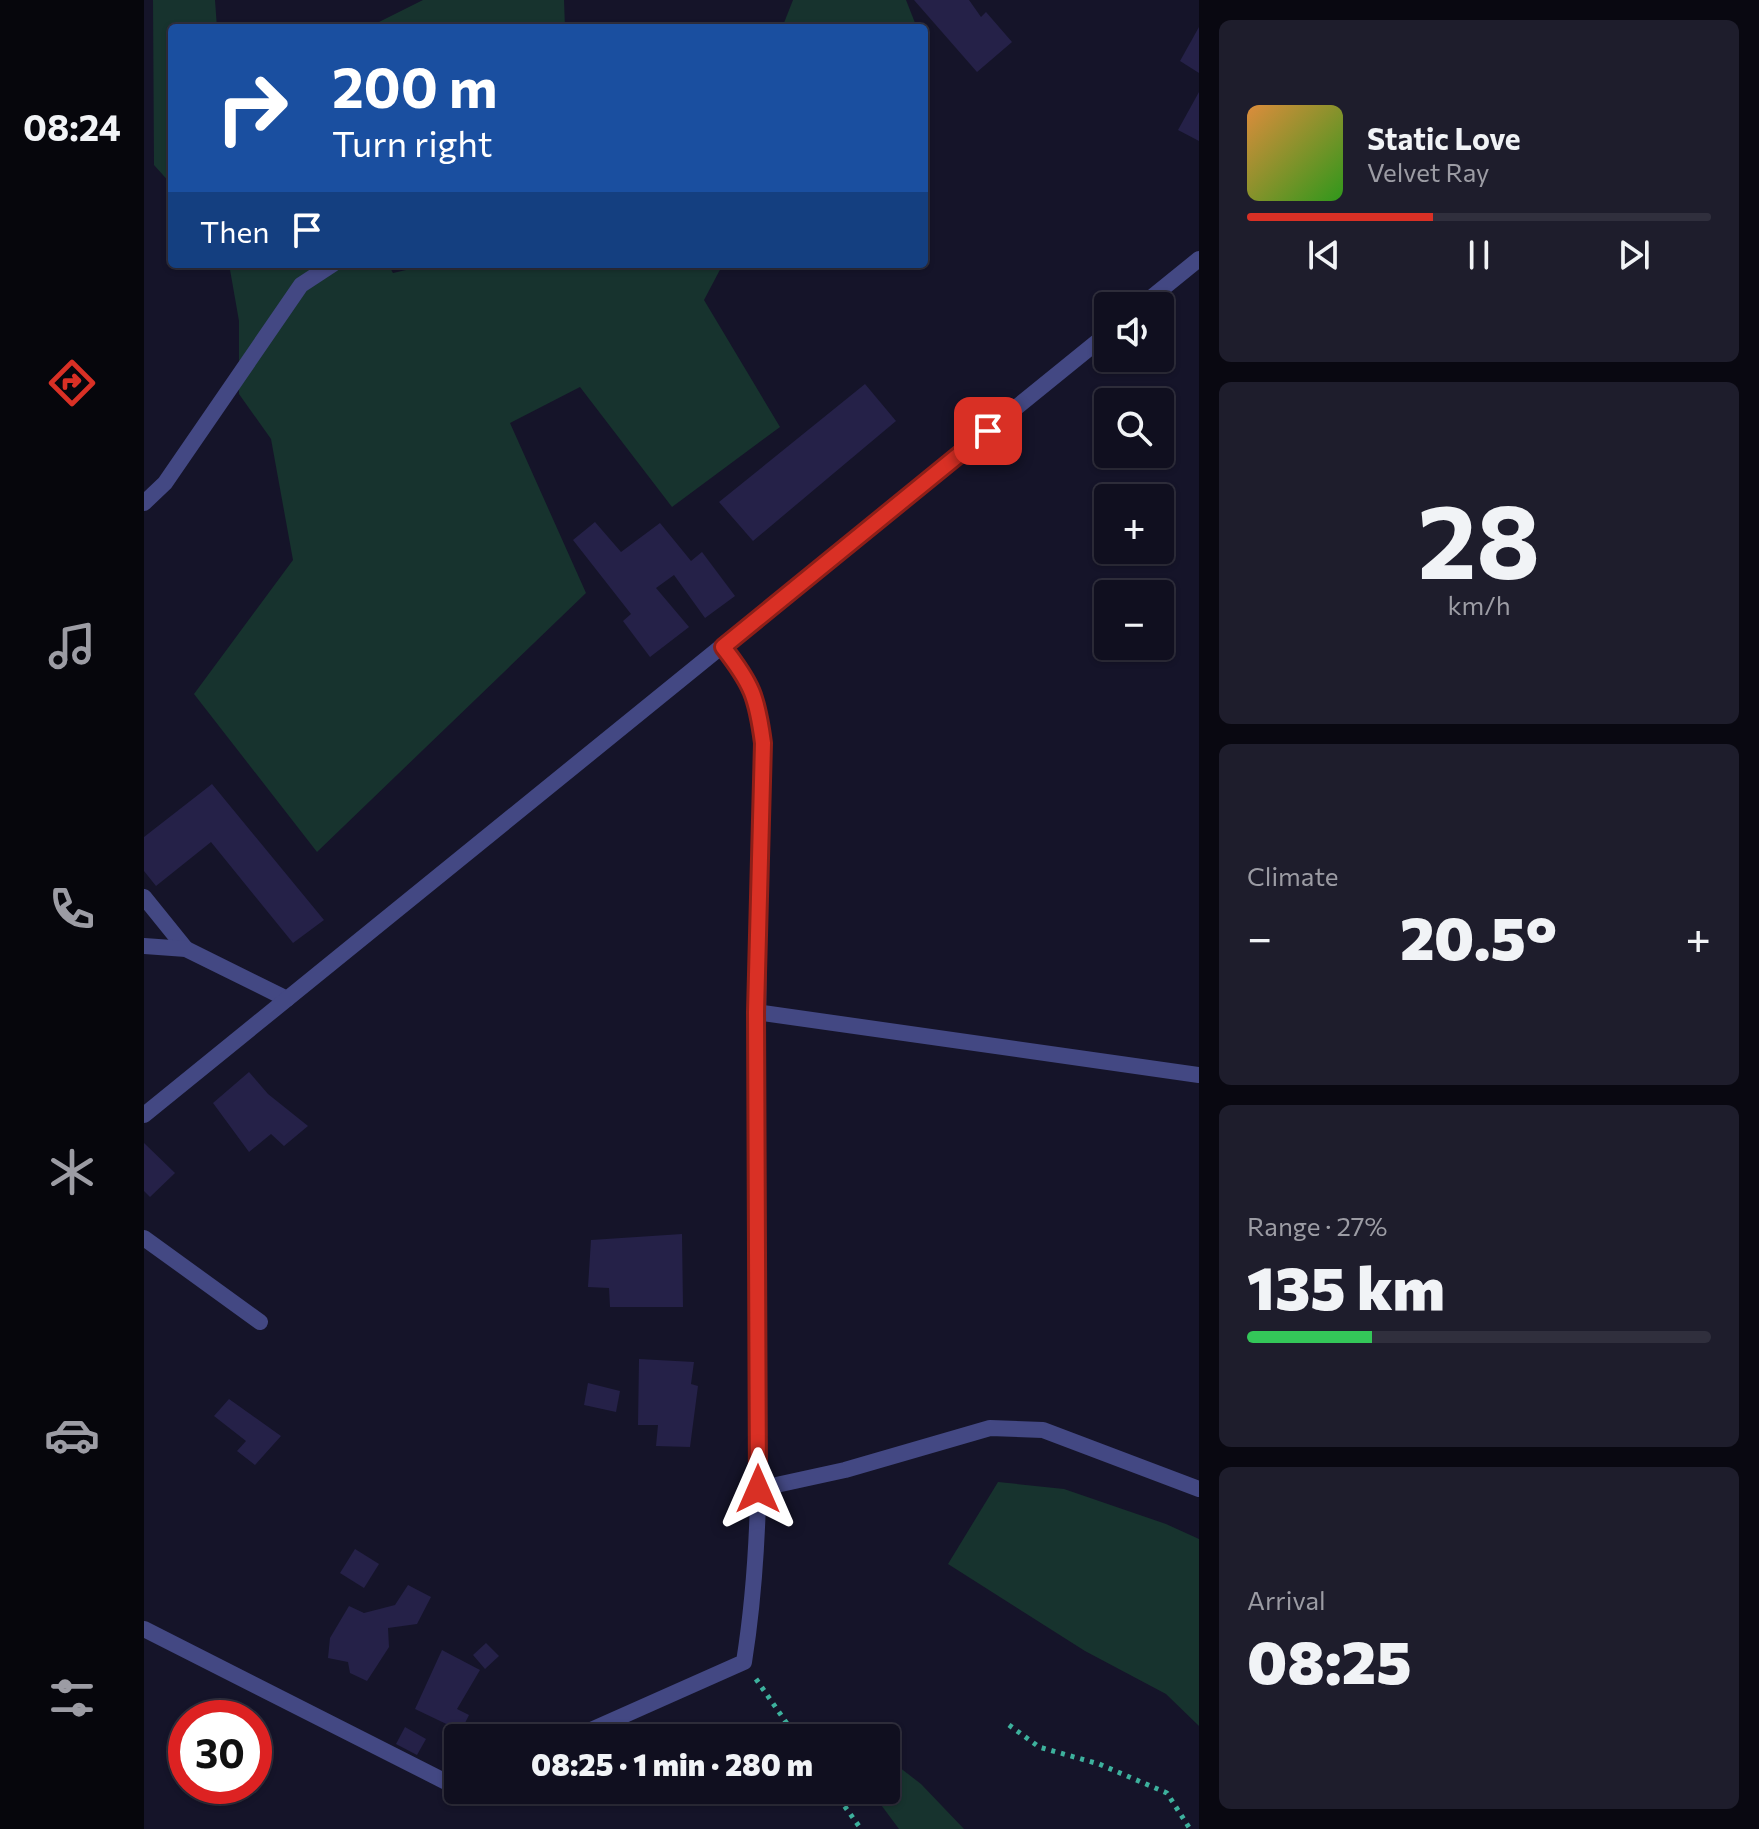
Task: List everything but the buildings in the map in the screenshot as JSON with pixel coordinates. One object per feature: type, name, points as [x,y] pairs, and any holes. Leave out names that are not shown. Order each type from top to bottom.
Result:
[{"type":"street","points":[[1158,292],[1199,259]]},
{"type":"street","points":[[144,503],[165,483],[301,285],[327,268]]},
{"type":"street","points":[[144,1115],[1094,344]]},
{"type":"street","points":[[604,1724],[744,1662],[753,1606],[758,1489],[756,1012],[763,743],[758,706],[748,679],[723,647]]},
{"type":"street","points":[[144,897],[186,949]]},
{"type":"street","points":[[144,946],[186,949],[287,999]]},
{"type":"street","points":[[756,1012],[1199,1075]]},
{"type":"street","points":[[144,1238],[260,1322]]},
{"type":"street","points":[[758,1489],[845,1470],[990,1428],[1043,1430],[1199,1489]]},
{"type":"street","points":[[144,1629],[444,1781]]},
{"type":"path","points":[[744,1662],[787,1724]]},
{"type":"path","points":[[1009,1725],[1039,1747],[1099,1764],[1167,1793],[1190,1829]]},
{"type":"path","points":[[843,1804],[861,1829]]},
{"type":"green space","points":[[153,0],[215,0],[217,24],[168,24],[168,181],[154,165]]},
{"type":"green space","points":[[423,0],[564,0],[565,24],[375,24]]},
{"type":"green space","points":[[793,0],[906,0],[915,24],[784,24]]},
{"type":"green space","points":[[230,268],[390,268],[393,273],[415,268],[721,268],[704,300],[780,427],[672,507],[580,387],[510,423],[586,593],[317,852],[194,694],[293,560],[271,439],[239,394],[239,321]]},
{"type":"green space","points":[[998,1482],[1064,1489],[1166,1524],[1199,1539],[1199,1726],[1166,1694],[1085,1651],[948,1564]]},
{"type":"green space","points":[[900,1768],[921,1784],[964,1829],[899,1829],[880,1804],[900,1804]]},
{"type":"route","points":[[758,1489],[756,1012],[763,743],[758,706],[748,679],[723,647],[988,431]]}]
